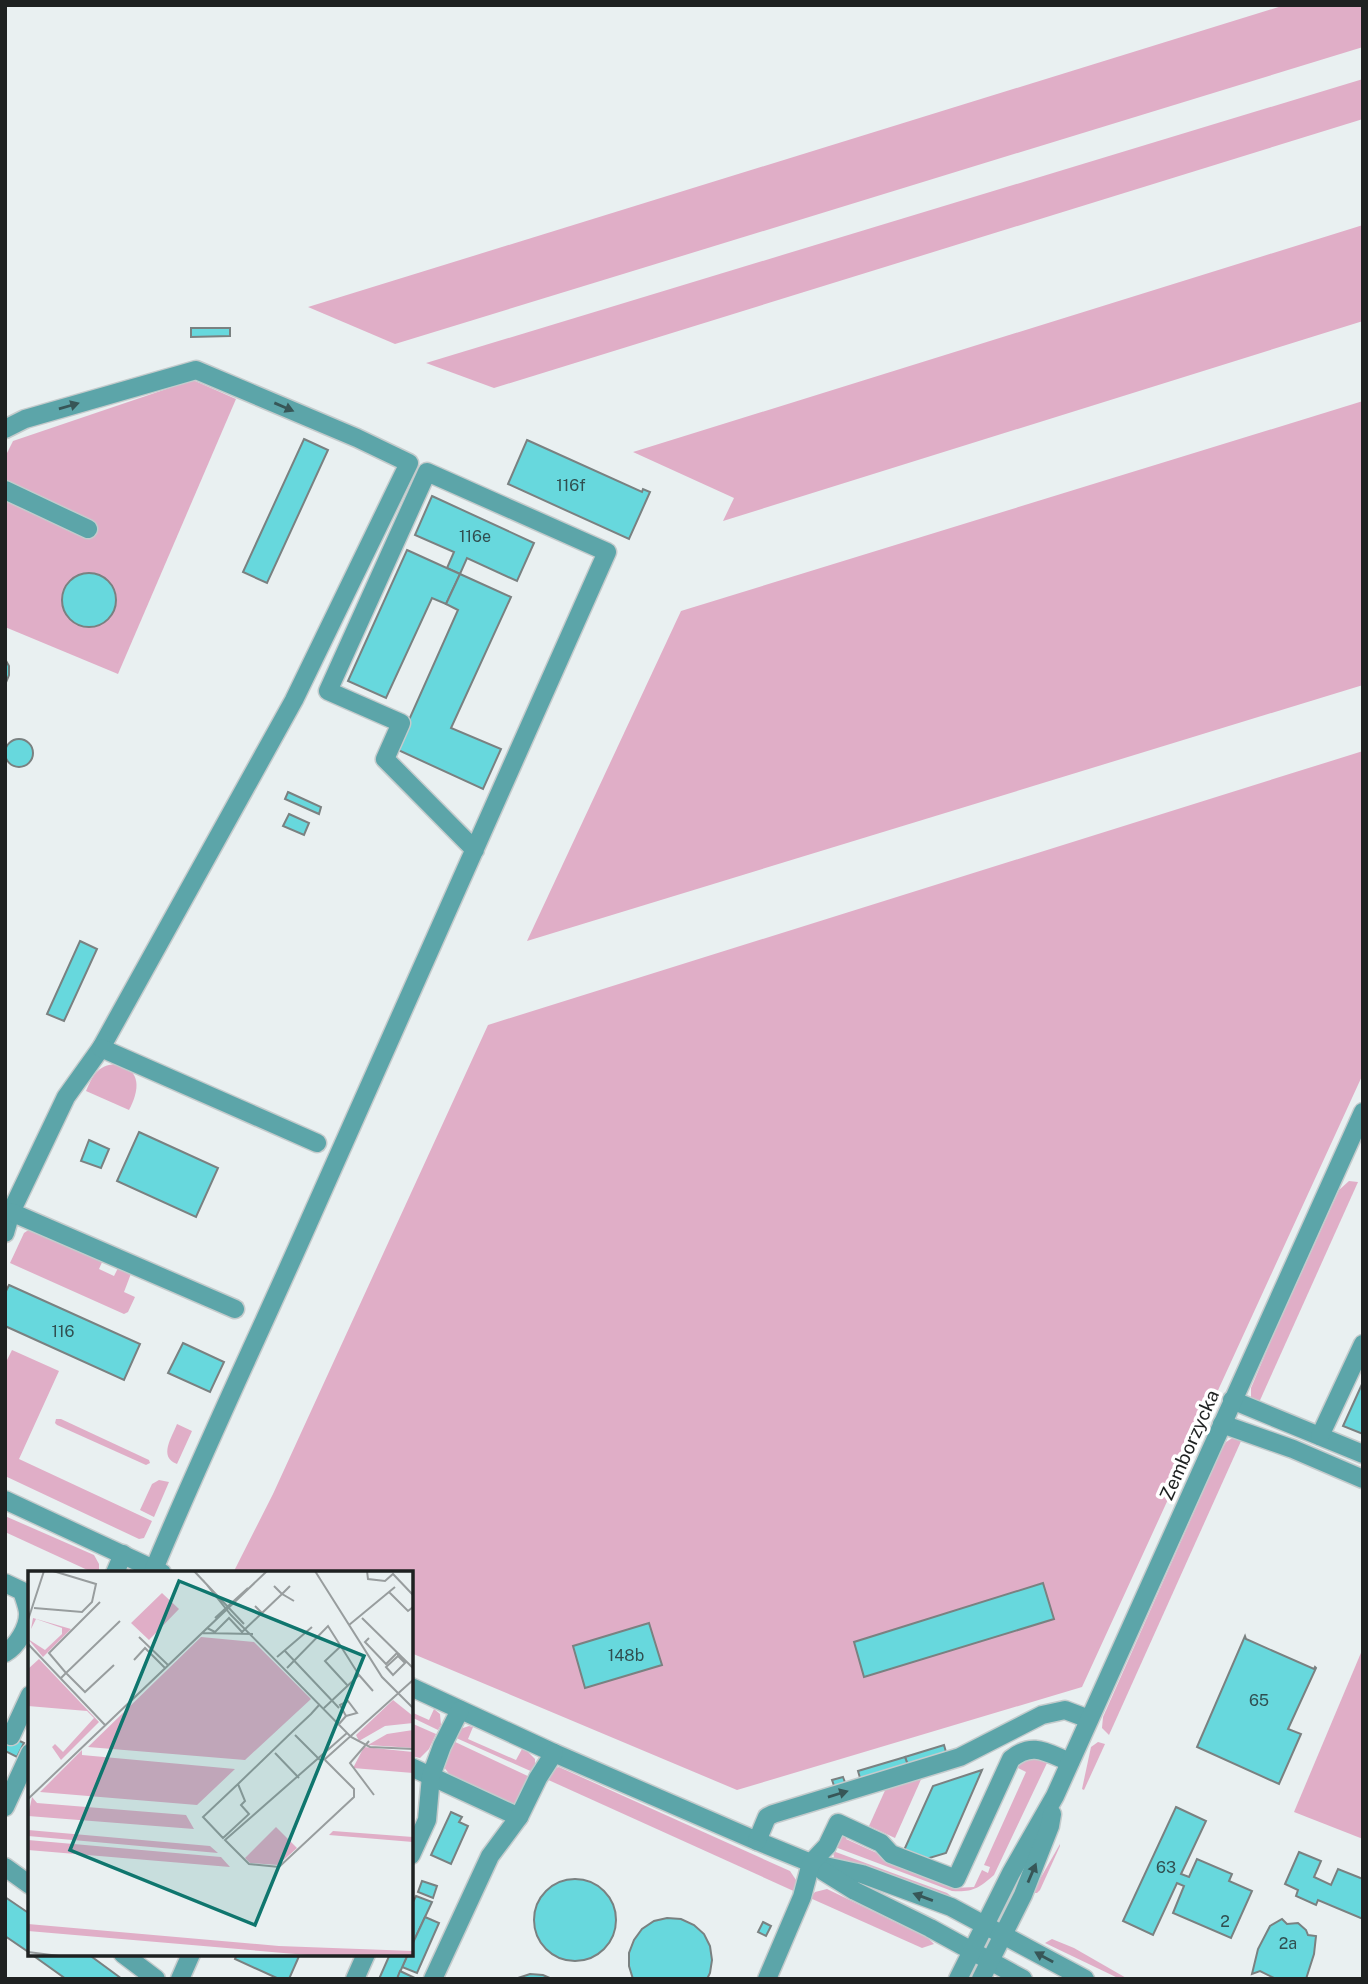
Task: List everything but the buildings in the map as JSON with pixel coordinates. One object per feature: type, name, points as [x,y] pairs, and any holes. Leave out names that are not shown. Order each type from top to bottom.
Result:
[{"type":"street","points":[[5,429],[25,419],[196,370],[357,438],[409,463],[294,700],[101,1048],[66,1097],[8,1213],[5,1233]]},
{"type":"street","points":[[5,1500],[158,1571],[191,1481],[475,850],[607,552],[427,472],[328,691],[401,723],[385,759],[475,850]]},
{"type":"street","points":[[5,490],[88,529]]},
{"type":"street","points":[[101,1048],[317,1143]]},
{"type":"street","name":"Zemborzycka","points":[[958,1979],[1011,1873],[1055,1796],[1363,1112]]},
{"type":"street","points":[[8,1213],[235,1309]]},
{"type":"street","points":[[1320,1436],[1363,1344]]},
{"type":"street","points":[[1232,1400],[1363,1454]]},
{"type":"street","points":[[1222,1424],[1293,1449],[1363,1479]]},
{"type":"street","points":[[116,1571],[123,1554]]},
{"type":"street","points":[[5,1583],[26,1593],[28,1615],[14,1630],[12,1649],[5,1653]]},
{"type":"street","points":[[413,1689],[554,1753],[811,1863],[875,1879],[951,1907],[1085,1979]]},
{"type":"street","points":[[11,1736],[28,1699]]},
{"type":"street","points":[[413,1851],[427,1820],[431,1776],[460,1710]]},
{"type":"street","points":[[757,1841],[767,1817],[773,1814],[960,1757],[1042,1715],[1065,1710],[1089,1719]]},
{"type":"street","points":[[767,1979],[802,1897],[811,1863],[827,1846],[838,1823],[881,1843],[891,1854],[956,1879],[1011,1759],[1022,1751],[1035,1749],[1070,1762]]},
{"type":"street","points":[[433,1979],[490,1856],[519,1817],[554,1753]]},
{"type":"street","points":[[5,1807],[28,1758]]},
{"type":"street","points":[[413,1768],[519,1817]]},
{"type":"street","name":"Zemborzycka","points":[[981,1979],[1038,1859],[1051,1826],[1055,1796]]},
{"type":"street","points":[[811,1863],[855,1891],[1023,1979]]},
{"type":"street","points":[[5,1867],[28,1884]]},
{"type":"street","points":[[126,1956],[156,1979]]},
{"type":"street","points":[[180,1979],[190,1956]]},
{"type":"street","points":[[355,1979],[365,1956]]},
{"type":"shaded area","points":[[1285,5],[1363,5],[1363,47],[395,344],[308,307]]},
{"type":"shaded area","points":[[1363,79],[1363,119],[494,388],[426,363]]},
{"type":"shaded area","points":[[1363,225],[1363,321],[723,521],[734,498],[633,452]]},
{"type":"shaded area","points":[[193,380],[236,399],[118,674],[5,627],[5,457],[13,441]]},
{"type":"shaded area","points":[[1363,401],[1363,685],[527,941],[681,611]]},
{"type":"shaded area","points":[[1363,751],[1363,1074],[1082,1687],[737,1790],[413,1654],[413,1571],[234,1571],[273,1494],[488,1025]]},
{"type":"shaded area","points":[[115,1064],[130,1071],[136,1082],[135,1096],[129,1110],[86,1091],[96,1072]]},
{"type":"shaded area","points":[[1349,1181],[1358,1182],[1257,1407],[1251,1398],[1251,1388],[1339,1190]]},
{"type":"shaded area","points":[[27,1231],[35,1231],[103,1260],[99,1269],[114,1276],[120,1264],[132,1271],[124,1292],[135,1297],[128,1312],[124,1314],[10,1263]]},
{"type":"shaded area","points":[[12,1350],[59,1371],[19,1459],[152,1521],[144,1538],[139,1539],[5,1476],[5,1364]]},
{"type":"shaded area","points":[[56,1419],[149,1460],[150,1463],[146,1465],[57,1425]]},
{"type":"shaded area","points":[[177,1424],[192,1431],[177,1464],[171,1461],[167,1452]]},
{"type":"shaded area","points":[[1234,1437],[1242,1439],[1109,1735],[1102,1728],[1103,1717],[1221,1451],[1226,1442]]},
{"type":"shaded area","points":[[159,1480],[169,1482],[154,1517],[140,1510],[152,1484]]},
{"type":"shaded area","points":[[5,1516],[94,1555],[99,1571],[90,1571],[5,1532]]},
{"type":"shaded area","points":[[1363,1648],[1363,1839],[1294,1812]]},
{"type":"shaded area","points":[[434,1709],[440,1714],[441,1725],[438,1730],[413,1718],[413,1713],[429,1720]]},
{"type":"shaded area","points":[[413,1724],[436,1734],[429,1749],[420,1758],[413,1756]]},
{"type":"shaded area","points":[[473,1727],[468,1739],[516,1760],[522,1749],[527,1751],[535,1759],[535,1773],[454,1737],[460,1729]]},
{"type":"shaded area","points":[[451,1740],[532,1778],[519,1802],[512,1805],[475,1793],[471,1785],[450,1775],[443,1766]]},
{"type":"shaded area","points":[[1098,1742],[1105,1744],[1084,1790],[1082,1789],[1091,1747]]},
{"type":"shaded area","points":[[1025,1758],[1037,1758],[1047,1763],[994,1875],[975,1889],[952,1891],[835,1847],[843,1833],[848,1832],[846,1839],[954,1888],[974,1887],[982,1870],[988,1873],[990,1867],[984,1865],[1026,1772],[1014,1766]]},
{"type":"shaded area","points":[[559,1767],[790,1871],[798,1883],[798,1893],[544,1778],[551,1769]]},
{"type":"shaded area","points":[[923,1775],[895,1838],[869,1826],[887,1786]]},
{"type":"shaded area","points":[[1060,1844],[1040,1890],[1032,1893]]},
{"type":"shaded area","points":[[833,1851],[951,1896],[950,1898],[840,1861],[834,1858]]},
{"type":"shaded area","points":[[827,1889],[928,1938],[934,1944],[922,1948],[810,1898],[815,1892]]},
{"type":"shaded area","points":[[1052,1939],[1074,1948],[1128,1979],[1120,1979],[1045,1943]]}]
